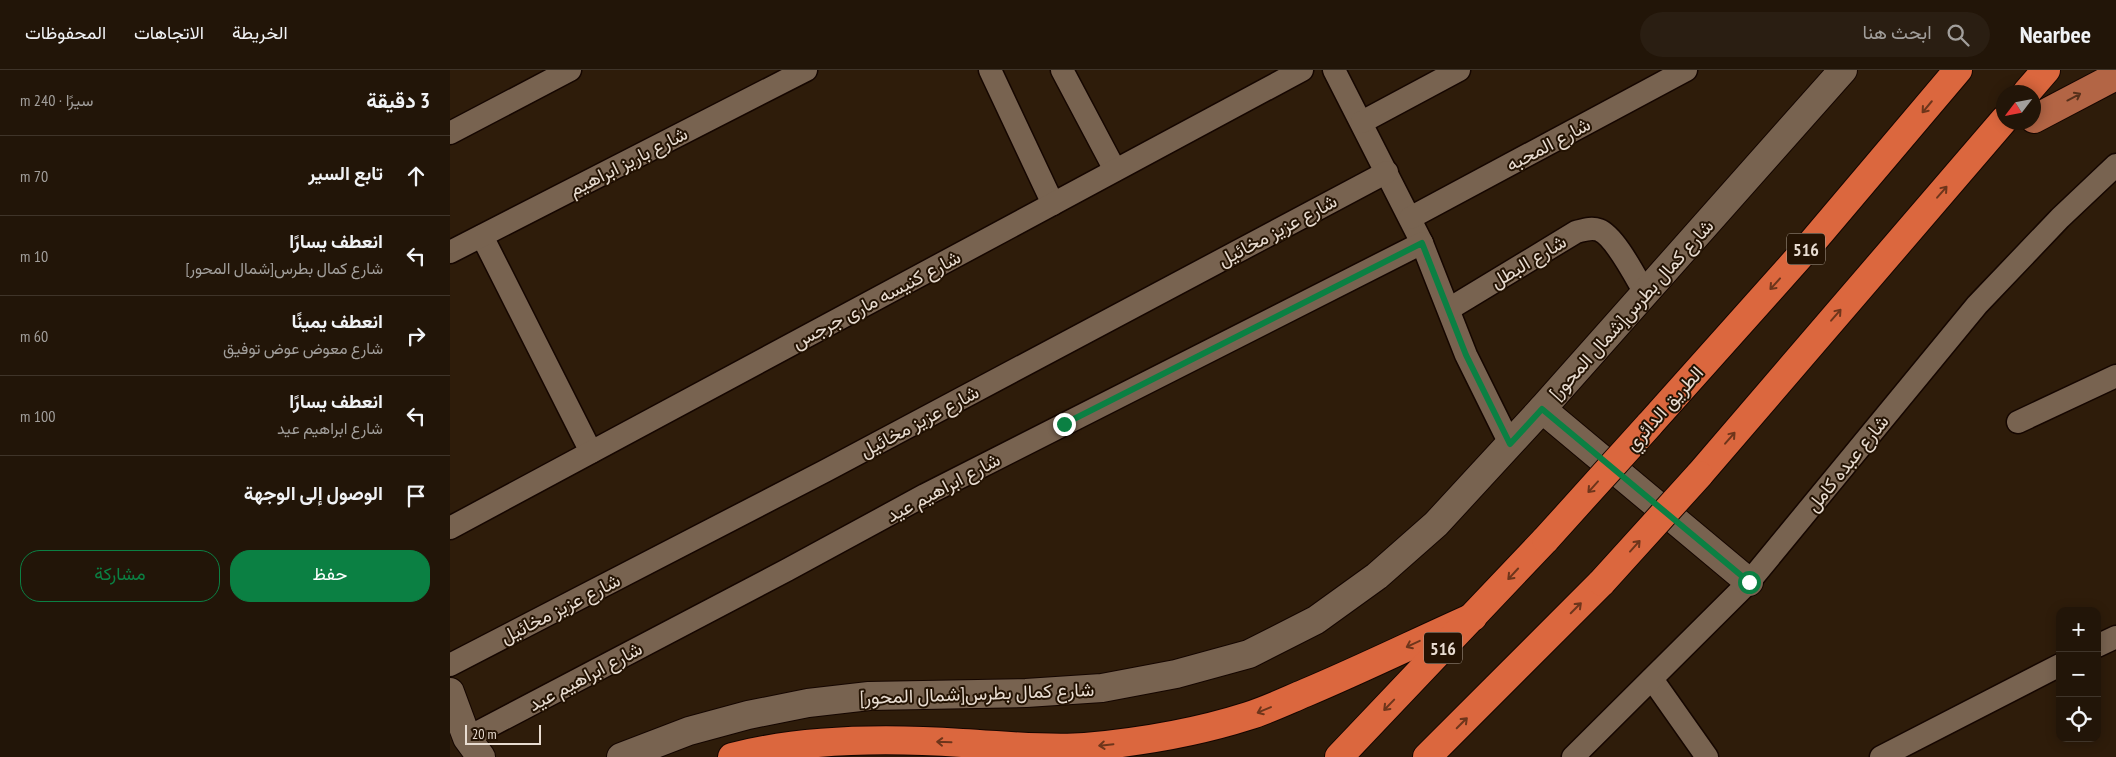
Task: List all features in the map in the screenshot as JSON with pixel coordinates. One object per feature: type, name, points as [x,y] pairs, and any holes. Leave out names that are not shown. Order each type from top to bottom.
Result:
[{"type":"highway","name":"الطريق الدائري","points":[[1339,757],[1546,539],[1649,425],[1809,246],[1958,70]]},
{"type":"highway","points":[[2033,85],[2046,70]]},
{"type":"highway","points":[[1427,757],[1602,582],[1699,475],[1996,129]]},
{"type":"highway","points":[[732,757],[762,749],[896,740],[1027,748],[1084,747],[1140,741],[1196,731],[1250,716],[1333,681],[1474,616]]},
{"type":"main road","points":[[2041,115],[2116,76]]},
{"type":"main road","points":[[1975,154],[2015,130]]},
{"type":"street","points":[[450,133],[570,70]]},
{"type":"street","name":"شارع باريز ابراهيم","points":[[450,252],[806,70]]},
{"type":"street","points":[[990,70],[1053,204]]},
{"type":"street","points":[[1062,70],[1115,170]]},
{"type":"street","name":"شارع كنيسه مارى جرجس","points":[[450,528],[1302,70]]},
{"type":"street","points":[[1334,70],[1422,243],[1482,390],[1510,444]]},
{"type":"street","points":[[1362,122],[1459,70]]},
{"type":"street","name":"شارع المحبه","points":[[1410,218],[1686,70]]},
{"type":"street","name":"شارع كمال بطرس[شمال المحور]","points":[[620,757],[689,731],[748,715],[808,702],[869,696],[1026,693],[1102,688],[1176,674],[1249,654],[1316,620],[1377,576],[1436,524],[1542,409],[1843,70]]},
{"type":"street","name":"شارع عبده كامل","points":[[1573,757],[1749,582],[1977,305],[2060,218],[2116,165]]},
{"type":"street","name":"شارع عزيز مخائيل","points":[[450,665],[825,471],[1387,172]]},
{"type":"street","name":"شارع البطل","points":[[1449,309],[1576,232],[1588,229],[1600,230],[1610,237],[1645,293]]},
{"type":"street","points":[[482,236],[591,452]]},
{"type":"street","name":"شارع ابراهيم عيد","points":[[474,747],[951,482],[1422,243]]},
{"type":"street","points":[[2018,422],[2116,376]]},
{"type":"street","points":[[1542,409],[1749,582]]},
{"type":"street","points":[[1881,757],[2056,667]]},
{"type":"street","points":[[1652,679],[1706,757]]},
{"type":"street","points":[[450,692],[474,747]]},
{"type":"route","points":[[1064,424],[1422,243],[1466,355],[1486,399],[1510,444],[1542,409],[1749,582]]}]
